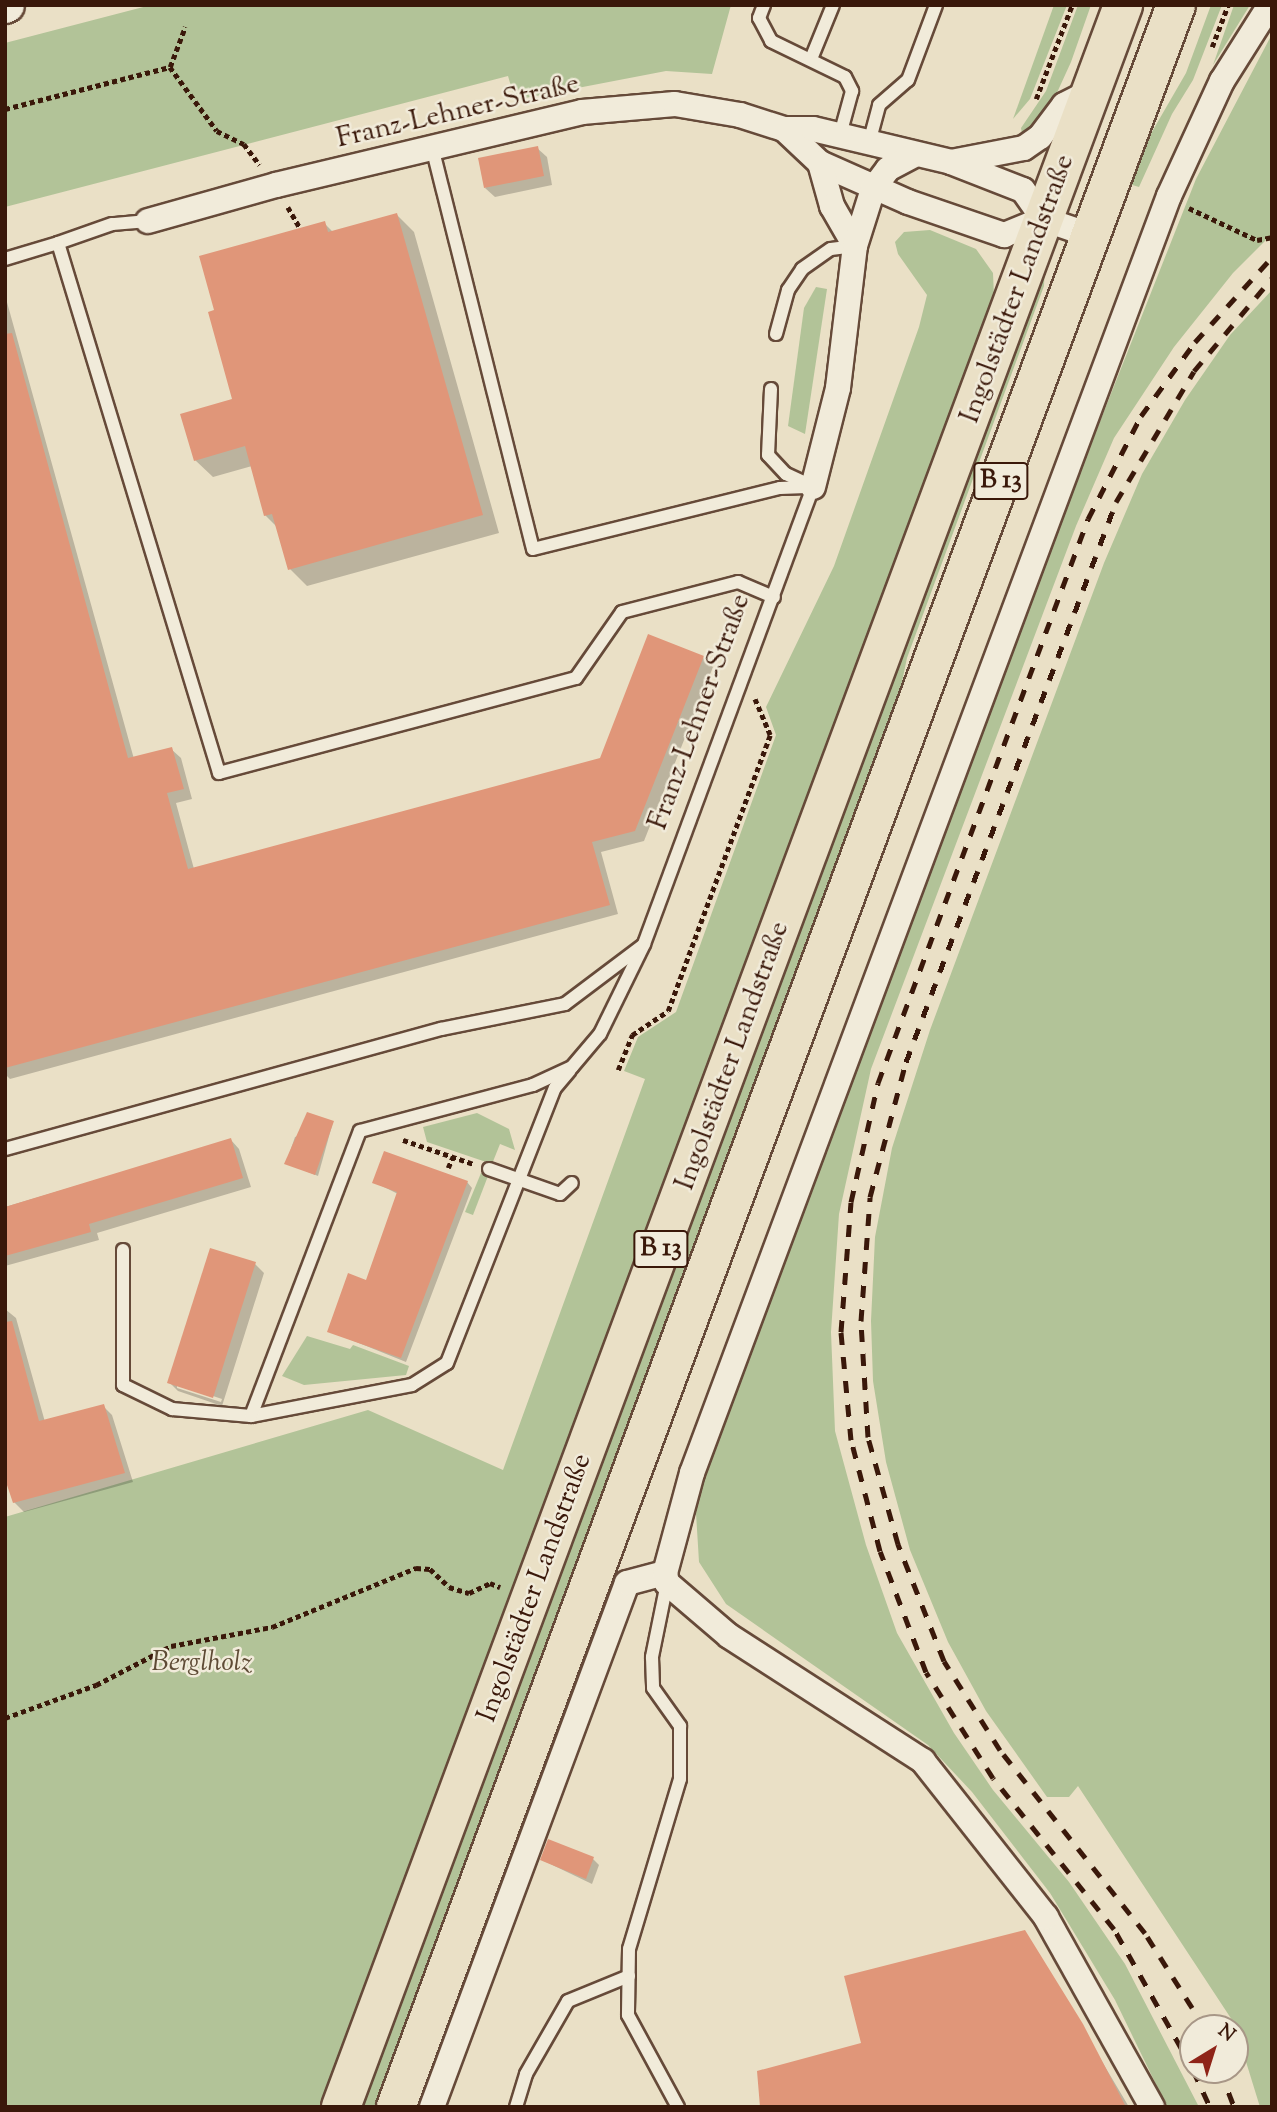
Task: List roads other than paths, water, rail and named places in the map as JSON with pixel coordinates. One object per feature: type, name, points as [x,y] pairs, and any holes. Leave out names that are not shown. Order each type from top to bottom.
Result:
[{"type":"main road","name":"Ingolstädter Landstraße","points":[[341,2107],[1123,5]]},
{"type":"main road","name":"Ingolstädter Landstraße","points":[[396,2107],[1093,236],[1176,5]]},
{"type":"street","points":[[666,1578],[676,1521],[706,1435],[1169,197],[1222,82],[1270,5]]},
{"type":"street","points":[[951,163],[1024,148],[1040,137],[1064,105],[1092,91]]},
{"type":"street","name":"Franz-Lehner-Straße","points":[[148,221],[276,185],[582,112],[676,104],[740,115],[784,129],[841,135],[951,163],[1023,190],[1044,219],[1004,235],[873,189],[820,163],[784,129]]},
{"type":"street","points":[[841,135],[820,163],[832,206],[855,246]]},
{"type":"street","name":"Franz-Lehner-Straße","points":[[813,487],[838,388],[855,246],[873,189],[888,169],[914,155]]},
{"type":"street","points":[[1044,219],[1093,236]]},
{"type":"street","points":[[432,2107],[627,1583],[666,1578],[729,1636],[923,1761],[1046,1916],[1153,2107]]},
{"type":"lane","points":[[764,5],[759,18],[771,41],[845,77],[852,91],[841,135]]},
{"type":"lane","points":[[811,60],[833,5]]},
{"type":"lane","points":[[869,144],[879,105],[908,80],[936,5]]},
{"type":"lane","points":[[432,147],[533,548],[780,488],[813,487]]},
{"type":"lane","points":[[5,259],[113,224],[148,221]]},
{"type":"lane","points":[[58,243],[219,774],[576,678],[622,612],[738,582],[774,597]]},
{"type":"lane","points":[[776,334],[788,290],[802,269],[831,249],[855,246]]},
{"type":"lane","points":[[772,389],[768,455],[786,474],[813,487]]},
{"type":"lane","name":"Franz-Lehner-Straße","points":[[251,1416],[360,1131],[464,1100],[533,1085],[572,1067],[611,1015],[644,944],[813,487]]},
{"type":"lane","points":[[5,1149],[441,1029],[565,1004],[644,944]]},
{"type":"lane","points":[[123,1250],[123,1385],[172,1409],[251,1416],[412,1385],[447,1363],[555,1088],[572,1067]]},
{"type":"lane","points":[[489,1169],[559,1194],[572,1183]]},
{"type":"lane","points":[[666,1578],[652,1657],[653,1688],[680,1726],[680,1779],[636,1923],[629,1976],[628,2015],[678,2107]]},
{"type":"lane","points":[[516,2107],[526,2074],[569,2001],[629,1976]]},
{"type":"railway","points":[[1179,2044],[1114,1929],[993,1778],[926,1672],[880,1551],[851,1440],[841,1332],[851,1202],[878,1083],[1088,519],[1141,416],[1195,342],[1272,257]]},
{"type":"railway","points":[[1196,2014],[1145,1933],[1000,1750],[944,1661],[898,1544],[868,1437],[861,1321],[870,1197],[906,1062],[1116,502],[1194,371],[1272,278]]},
{"type":"railway","points":[[1199,2084],[1210,2107]]},
{"type":"railway","points":[[1225,2084],[1234,2107]]},
{"type":"park label","name":"Berglholz","points":[[202,1663]]}]
